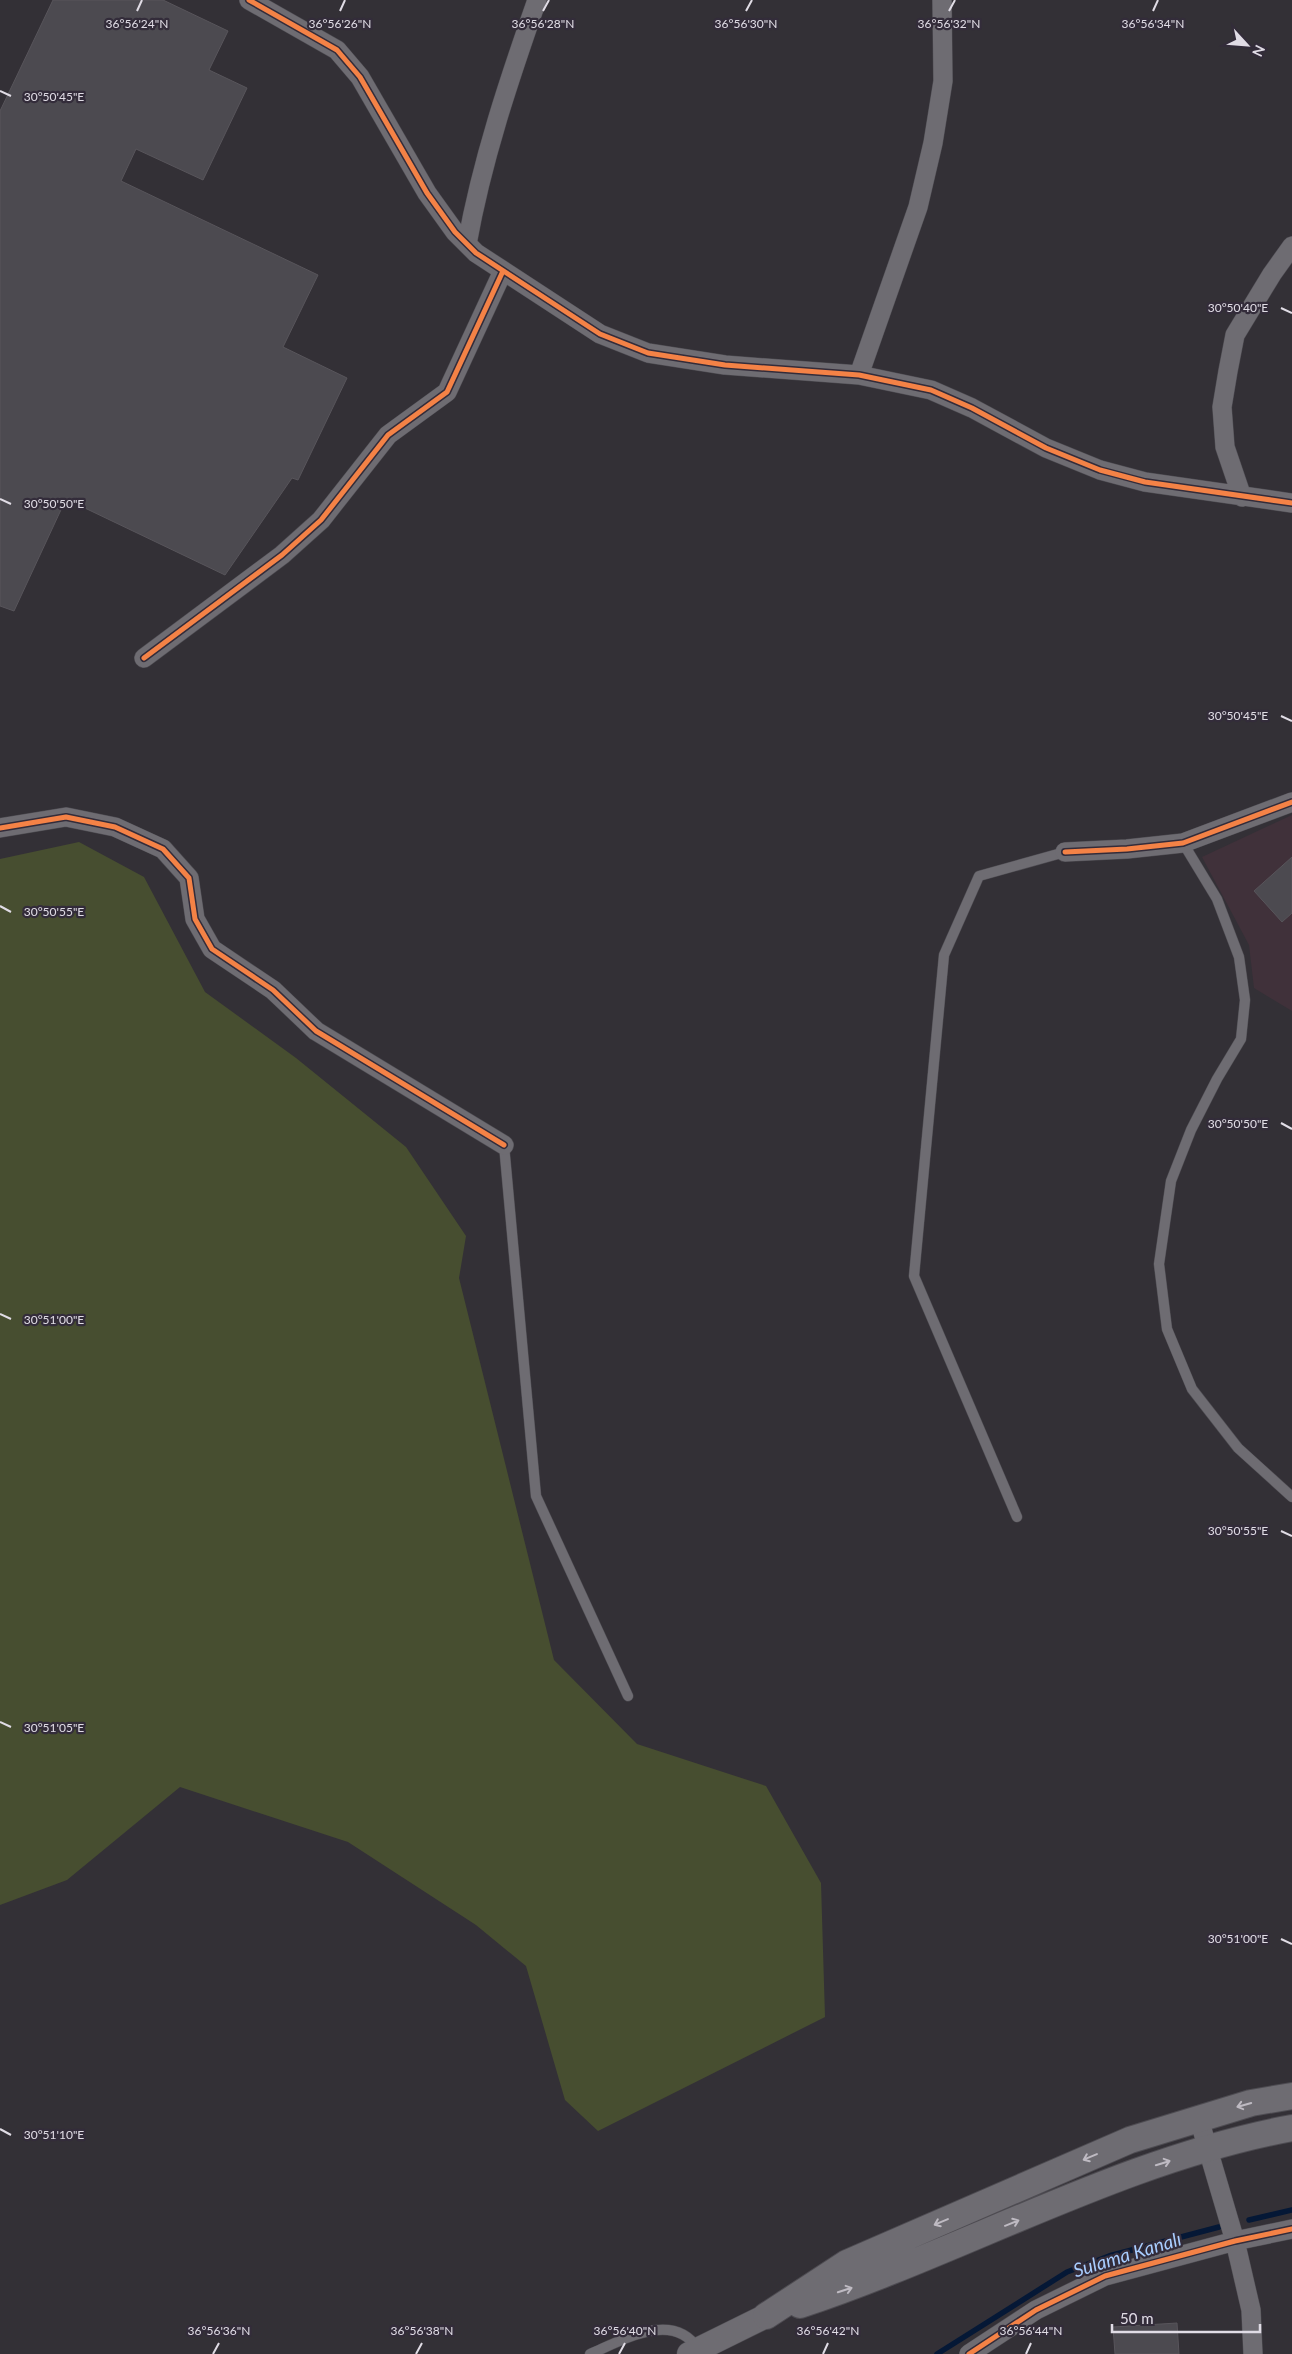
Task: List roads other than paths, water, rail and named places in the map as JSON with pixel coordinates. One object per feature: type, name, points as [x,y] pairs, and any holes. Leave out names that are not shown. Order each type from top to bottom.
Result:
[{"type":"main road","points":[[766,2316],[847,2263],[1130,2140],[1251,2103],[1292,2096]]},
{"type":"main road","points":[[766,2316],[854,2287],[1142,2170],[1257,2134],[1292,2128]]},
{"type":"street","points":[[250,0],[336,50],[360,77],[427,193],[455,232],[476,253],[600,334],[648,353],[724,365],[859,375],[931,390],[972,408],[1046,448],[1100,470],[1145,482],[1292,503]]},
{"type":"street","points":[[467,244],[476,193],[504,94],[538,0]]},
{"type":"street","points":[[859,375],[918,207],[933,143],[942,81],[942,0]]},
{"type":"street","points":[[1242,497],[1226,447],[1222,407],[1235,335],[1272,274],[1292,246]]},
{"type":"street","points":[[144,658],[282,555],[321,520],[388,435],[447,392],[503,271]]},
{"type":"street","points":[[1065,852],[1127,849],[1183,843],[1292,802]]},
{"type":"street","points":[[0,828],[66,816],[115,826],[163,849],[189,878],[195,919],[212,949],[273,990],[316,1031],[504,1145]]},
{"type":"street","points":[[1199,2119],[1209,2149],[1251,2310],[1253,2354]]},
{"type":"street","points":[[969,2354],[1036,2310],[1105,2276],[1234,2241],[1292,2229]]},
{"type":"street","points":[[694,2352],[766,2316]]},
{"type":"lane","points":[[1183,843],[1216,899],[1239,957],[1245,1000],[1241,1039],[1216,1079],[1191,1130],[1171,1180],[1159,1264],[1166,1329],[1192,1389],[1238,1448],[1292,1497]]},
{"type":"lane","points":[[1016,1517],[914,1276],[944,956],[979,876],[1065,852]]},
{"type":"lane","points":[[504,1145],[536,1496],[628,1696]]},
{"type":"lane","points":[[590,2354],[639,2332],[674,2330],[686,2335],[694,2352]]},
{"type":"waterway","name":"Sulama Kanalı","points":[[1249,2220],[1292,2210]]},
{"type":"waterway","name":"Sulama Kanalı","points":[[937,2354],[1067,2272],[1109,2256],[1219,2227]]}]
